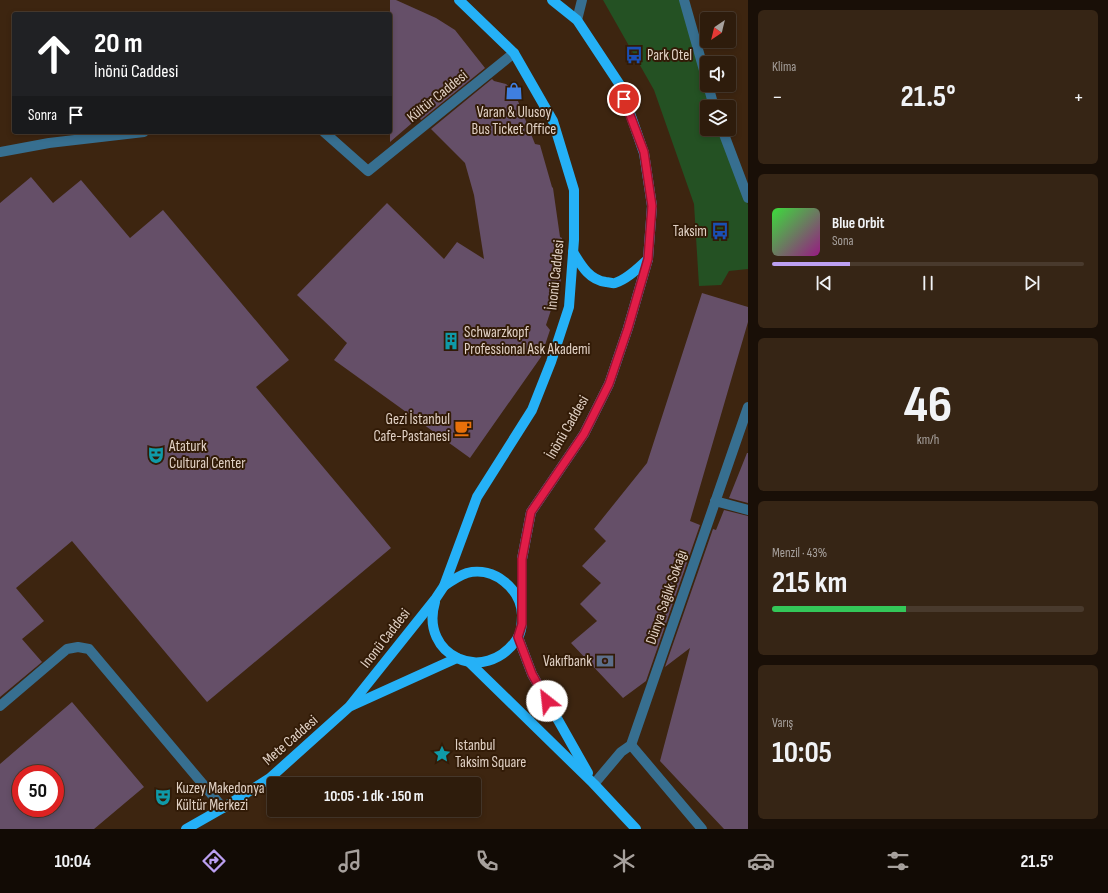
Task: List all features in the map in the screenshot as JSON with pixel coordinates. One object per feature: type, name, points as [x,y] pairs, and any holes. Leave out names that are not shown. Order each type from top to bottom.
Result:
[{"type":"main road","name":"İnonü Caddesi","points":[[444,586],[477,497],[532,410],[551,362],[569,307],[573,252],[574,190],[553,121],[514,53],[459,0]]},
{"type":"main road","name":"İnönü Caddesi","points":[[522,610],[522,559],[531,512],[584,434],[609,384],[628,328],[648,259],[652,206],[644,152],[620,85],[577,20],[552,0]]},
{"type":"main road","points":[[573,252],[581,266],[589,275],[600,281],[615,283],[631,274],[648,259]]},
{"type":"main road","points":[[444,586],[455,578],[469,572],[483,572],[497,576],[509,585],[518,596],[522,610],[522,624],[518,637],[510,648],[499,657],[485,662],[470,663]]},
{"type":"main road","name":"Inonü Caddesi","points":[[349,707],[444,586]]},
{"type":"main road","points":[[436,598],[432,611],[432,625],[437,639],[445,650],[457,658],[470,663],[594,784],[636,829]]},
{"type":"main road","points":[[518,637],[532,674],[594,784]]},
{"type":"main road","points":[[349,707],[457,658]]},
{"type":"main road","name":"Mete Caddesi","points":[[186,829],[223,808],[270,778],[349,707]]},
{"type":"street","points":[[577,20],[582,0]]},
{"type":"street","points":[[684,0],[700,56]]},
{"type":"street","name":"Kültür Caddesi","points":[[326,134],[368,171],[514,53]]},
{"type":"street","points":[[0,152],[49,143],[127,134]]},
{"type":"street","points":[[725,136],[748,198]]},
{"type":"street","name":"Dünya Sağlık Sokağı","points":[[631,745],[748,407]]},
{"type":"street","points":[[715,501],[748,510]]},
{"type":"street","points":[[0,706],[67,649],[78,647],[89,649],[223,808]]},
{"type":"street","points":[[594,784],[621,752],[631,745],[702,829]]},
{"type":"green space","points":[[603,0],[684,0],[701,56],[700,56],[700,92],[712,92],[715,100],[700,100],[700,136],[726,136],[748,205],[748,269],[729,271],[721,285],[699,286],[694,204],[654,90]]},
{"type":"building","points":[[390,0],[396,0],[436,18],[455,30],[485,68],[421,120],[419,117],[390,142],[390,134],[392,134],[392,12],[390,12]]},
{"type":"building","points":[[492,79],[494,81],[506,84],[514,91],[535,144],[540,145],[553,188],[560,237],[562,238],[561,280],[546,325],[550,330],[541,357],[470,458],[334,360],[347,343],[297,295],[387,203],[444,259],[457,242],[484,259],[474,195],[465,163],[431,129]]},
{"type":"building","name":"Ataturk Cultural Center","points":[[31,177],[53,203],[81,180],[130,238],[163,210],[289,360],[256,387],[391,548],[207,702],[72,541],[16,588],[44,621],[22,639],[42,662],[0,697],[0,203]]},
{"type":"building","points":[[702,293],[748,307],[748,322],[690,521],[700,525],[646,681],[623,698],[571,643],[597,621],[580,604],[601,583],[582,566],[606,541],[594,529],[647,463]]},
{"type":"building","points":[[748,453],[748,503],[729,498]]},
{"type":"building","points":[[724,510],[748,516],[748,829],[724,829],[660,761],[690,648],[665,667],[713,529],[716,530]]},
{"type":"building","points":[[72,702],[144,787],[94,829],[0,829],[0,764]]},
{"type":"place","name":"Park Otel","points":[[634,55]]},
{"type":"place","name":"Varan & Ulusoy Bus Ticket Office","points":[[514,91]]},
{"type":"place","name":"Taksim","points":[[720,231]]},
{"type":"place","name":"Schwarzkopf Professional Ask Akademi","points":[[451,341]]},
{"type":"place","name":"Gezi İstanbul Cafe-Pastanesi","points":[[463,428]]},
{"type":"place","name":"Ataturk Cultural Center","points":[[156,455]]},
{"type":"place","name":"Vakıfbank","points":[[605,661]]},
{"type":"place","name":"Istanbul Taksim Square","points":[[442,754]]},
{"type":"place","name":"Kuzey Makedonya Kültür Merkezi","points":[[163,797]]},
{"type":"route","points":[[547,701],[532,674],[518,637],[522,624],[522,559],[531,512],[584,434],[609,384],[628,328],[648,259],[652,206],[644,152],[624,99]]}]
